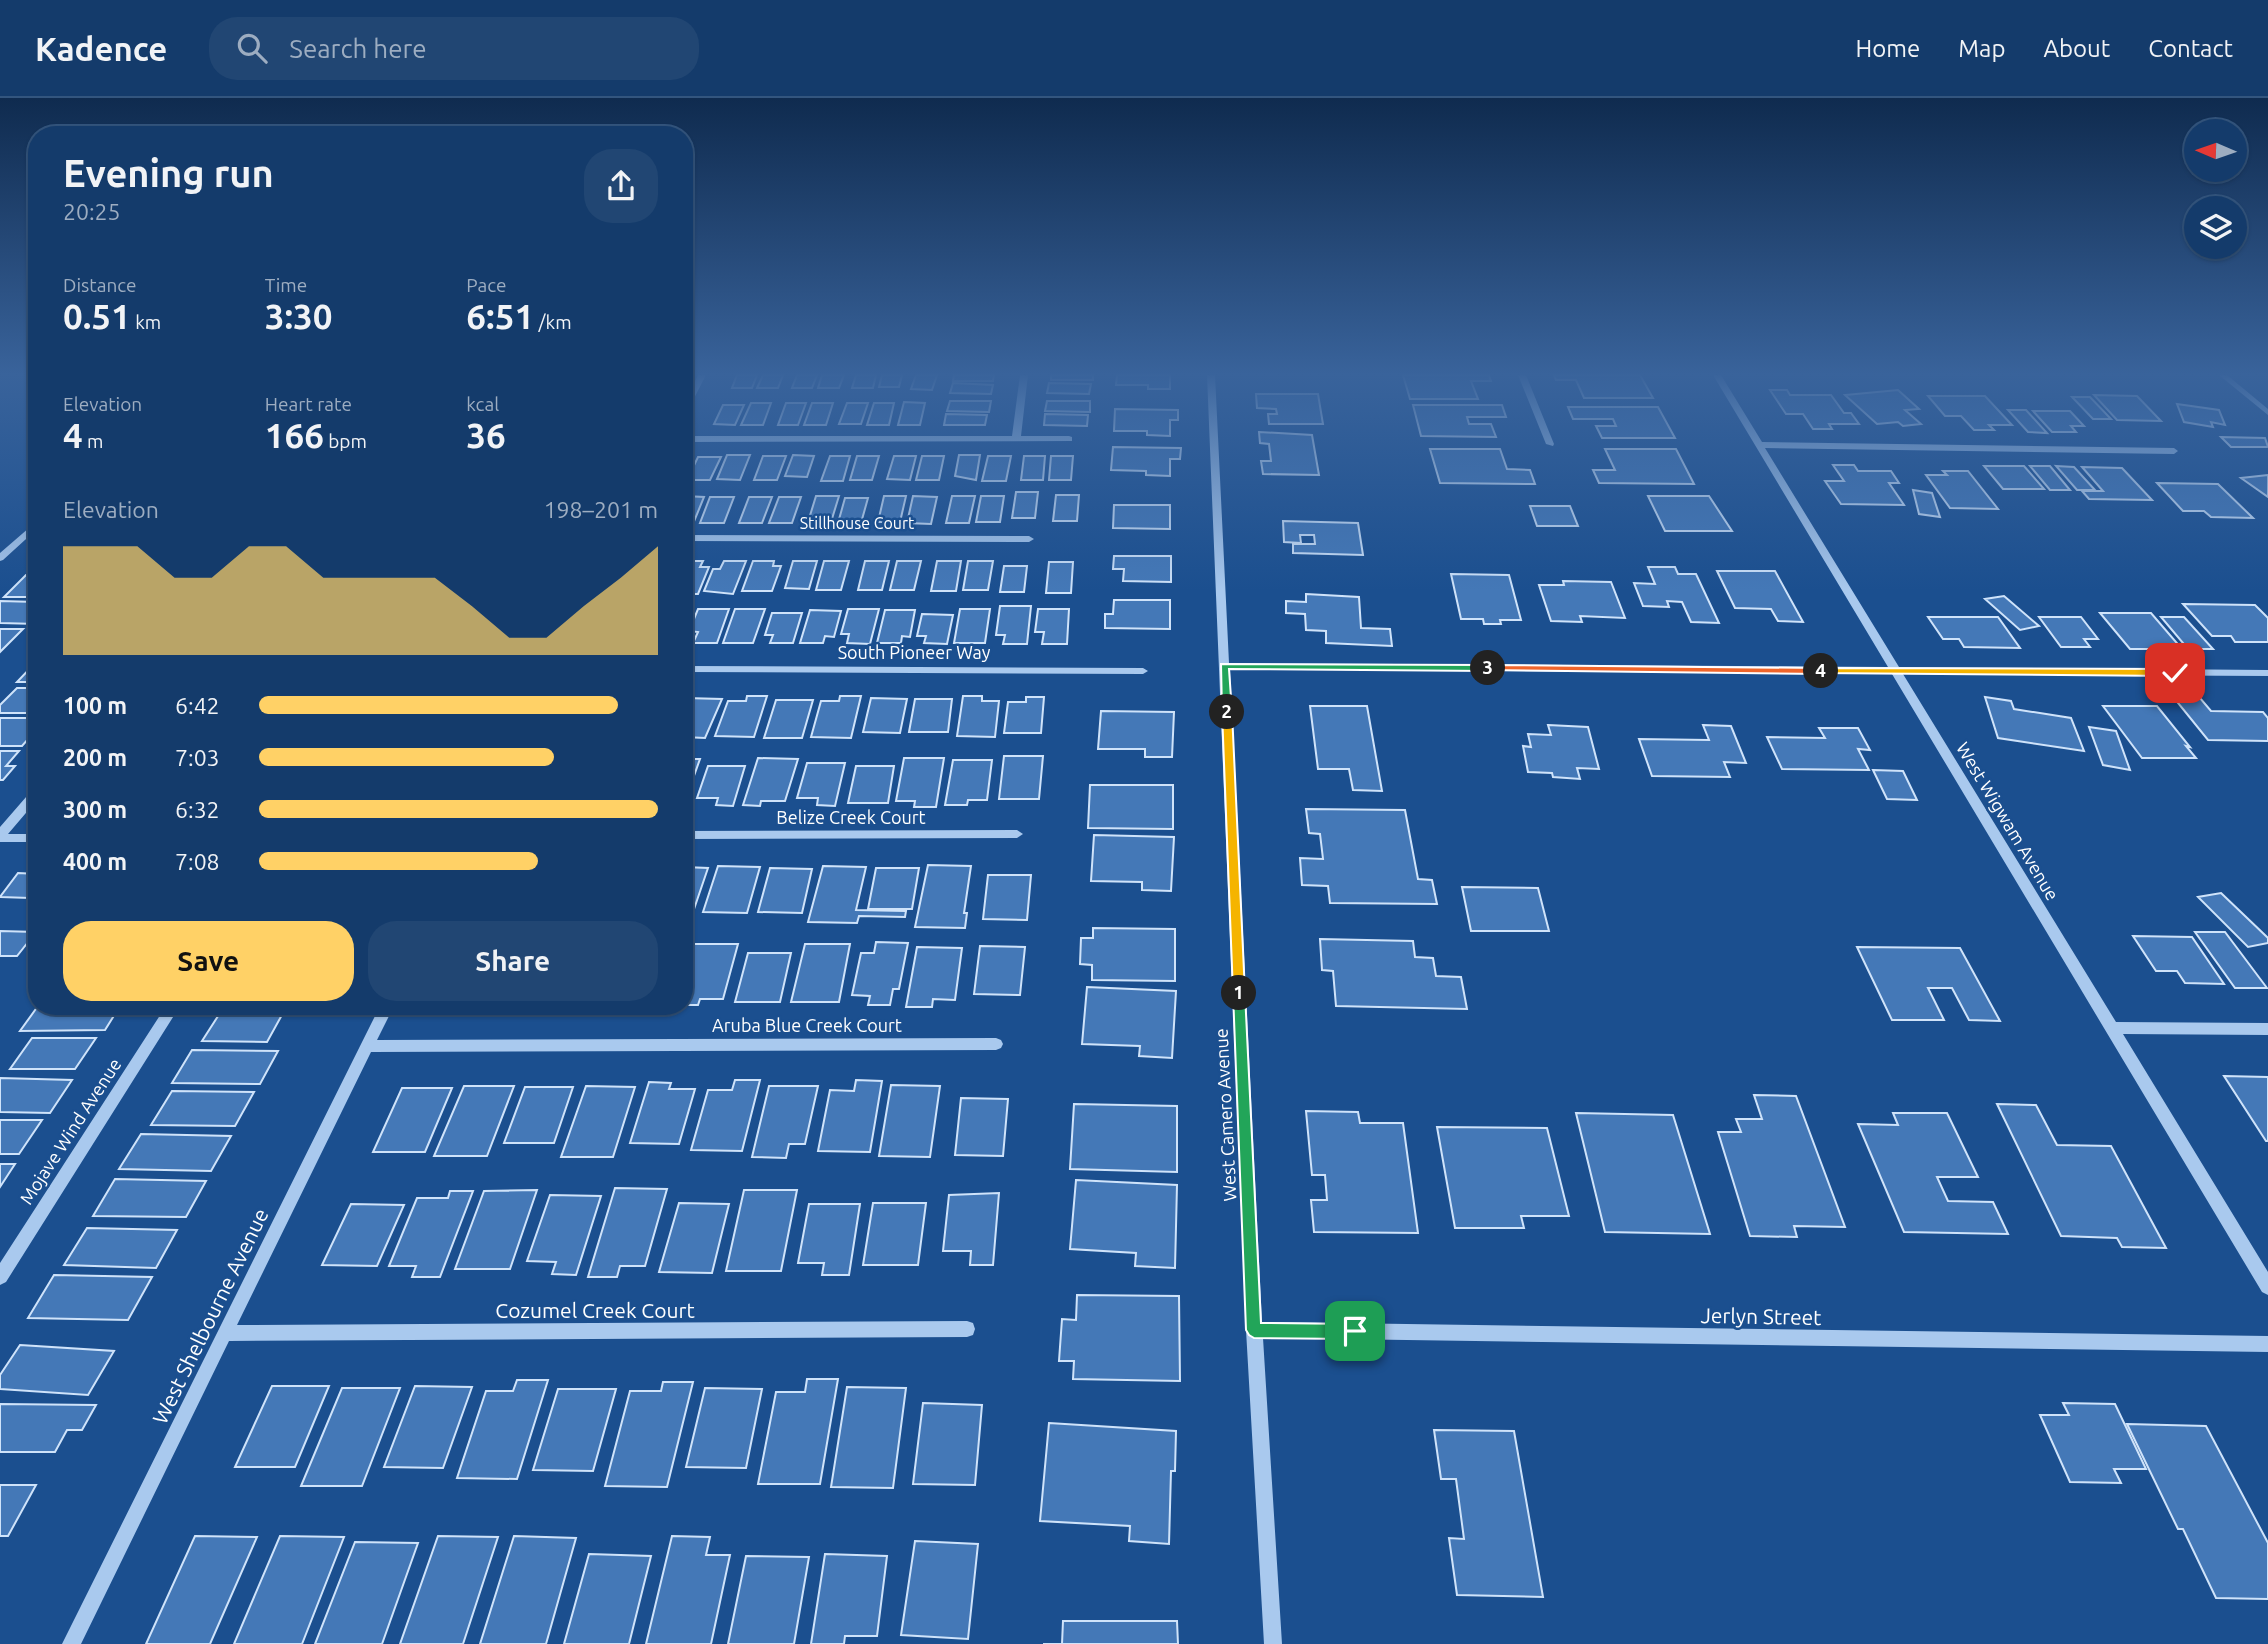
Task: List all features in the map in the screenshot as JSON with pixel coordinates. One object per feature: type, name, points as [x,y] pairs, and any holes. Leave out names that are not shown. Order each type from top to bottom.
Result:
[{"type":"street","name":"West Camero Avenue","points":[[1214,447],[1254,1330],[1273,1644]]},
{"type":"street","name":"West Wigwam Avenue","points":[[1761,447],[2268,1287]]},
{"type":"street","points":[[1938,447],[2174,450]]},
{"type":"street","points":[[0,558],[28,532]]},
{"type":"street","name":"Stillhouse Court","points":[[693,538],[1030,539]]},
{"type":"street","points":[[1224,666],[2268,673]]},
{"type":"street","name":"South Pioneer Way","points":[[693,669],[1143,671]]},
{"type":"street","points":[[0,836],[28,803]]},
{"type":"street","name":"Belize Creek Court","points":[[693,835],[1017,834]]},
{"type":"street","points":[[0,836],[28,838]]},
{"type":"street","name":"Mojave Wind Avenue","points":[[0,1277],[167,1015]]},
{"type":"street","name":"West Shelbourne Avenue","points":[[71,1644],[382,1015]]},
{"type":"street","points":[[2113,1028],[2268,1029]]},
{"type":"street","name":"Aruba Blue Creek Court","points":[[367,1046],[996,1044]]},
{"type":"street","name":"Cozumel Creek Court","points":[[224,1334],[967,1329]]},
{"type":"street","name":"Jerlyn Street","points":[[1254,1330],[2268,1344]]},
{"type":"building","points":[[1113,447],[1181,448],[1180,459],[1170,459],[1170,476],[1146,475],[1146,471],[1111,470]]},
{"type":"building","points":[[1269,447],[1314,447],[1319,475],[1263,474],[1261,461],[1271,461]]},
{"type":"building","points":[[1430,449],[1500,449],[1507,469],[1530,470],[1535,484],[1440,483]]},
{"type":"building","points":[[1605,449],[1676,449],[1694,484],[1599,483],[1593,470],[1615,470]]},
{"type":"building","points":[[727,455],[750,455],[740,480],[717,479]]},
{"type":"building","points":[[793,455],[814,456],[807,477],[785,476]]},
{"type":"building","points":[[959,455],[980,455],[976,480],[955,476]]},
{"type":"building","points":[[763,456],[786,456],[777,480],[754,480]]},
{"type":"building","points":[[830,456],[850,456],[843,481],[821,481]]},
{"type":"building","points":[[857,456],[879,456],[872,480],[850,480]]},
{"type":"building","points":[[894,456],[916,456],[910,480],[887,479]]},
{"type":"building","points":[[922,456],[944,456],[939,480],[916,480]]},
{"type":"building","points":[[988,456],[1011,456],[1006,481],[982,481]]},
{"type":"building","points":[[1024,456],[1045,456],[1043,480],[1021,480]]},
{"type":"building","points":[[1051,456],[1073,456],[1071,480],[1049,480]]},
{"type":"building","points":[[698,457],[721,457],[710,480],[693,480],[693,467]]},
{"type":"building","points":[[1833,465],[1854,465],[1858,471],[1891,471],[1899,483],[1889,483],[1904,505],[1841,504],[1825,481],[1844,481]]},
{"type":"building","points":[[1984,466],[2024,466],[2044,489],[2003,489]]},
{"type":"building","points":[[2030,466],[2050,466],[2070,490],[2050,490]]},
{"type":"building","points":[[2056,466],[2074,467],[2095,490],[2077,490]]},
{"type":"building","points":[[2082,467],[2122,468],[2152,500],[2089,499],[2082,491],[2103,491]]},
{"type":"building","points":[[1943,471],[1968,471],[1998,509],[1950,508],[1926,475],[1947,475]]},
{"type":"building","points":[[2268,475],[2268,497],[2241,478]]},
{"type":"building","points":[[2157,483],[2218,484],[2253,518],[2211,517],[2204,511],[2183,511]]},
{"type":"building","points":[[1913,490],[1932,493],[1940,517],[1919,514]]},
{"type":"building","points":[[1016,492],[1038,492],[1035,518],[1012,518]]},
{"type":"building","points":[[1056,495],[1079,495],[1077,521],[1053,521]]},
{"type":"building","points":[[693,496],[704,497],[693,524]]},
{"type":"building","points":[[816,496],[839,496],[831,522],[808,522]]},
{"type":"building","points":[[884,496],[906,496],[900,522],[878,522]]},
{"type":"building","points":[[913,496],[937,497],[931,524],[907,523]]},
{"type":"building","points":[[952,496],[975,496],[969,523],[946,523]]},
{"type":"building","points":[[981,496],[1004,496],[1000,522],[976,522]]},
{"type":"building","points":[[1648,496],[1709,496],[1732,531],[1665,531]]},
{"type":"building","points":[[710,497],[734,497],[724,523],[700,523]]},
{"type":"building","points":[[749,497],[772,497],[762,523],[739,523]]},
{"type":"building","points":[[779,497],[801,497],[792,523],[769,523]]},
{"type":"building","points":[[845,498],[868,498],[861,523],[838,523]]},
{"type":"building","points":[[1114,505],[1170,505],[1170,529],[1113,528]]},
{"type":"building","points":[[1530,506],[1570,506],[1578,526],[1537,526]]},
{"type":"building","points":[[1283,521],[1358,523],[1363,555],[1293,553],[1293,544],[1315,544],[1314,535],[1300,535],[1301,543],[1284,542]]},
{"type":"building","points":[[1114,556],[1171,556],[1171,582],[1123,581],[1124,569],[1113,569]]},
{"type":"building","points":[[693,561],[703,561],[700,567],[709,567],[698,594],[693,594]]},
{"type":"building","points":[[724,561],[746,561],[733,594],[704,591],[713,569],[720,569]]},
{"type":"building","points":[[753,561],[774,561],[773,566],[781,566],[772,591],[742,591]]},
{"type":"building","points":[[793,561],[817,561],[809,589],[785,588]]},
{"type":"building","points":[[824,561],[849,561],[841,590],[816,590]]},
{"type":"building","points":[[865,561],[889,561],[882,590],[858,590]]},
{"type":"building","points":[[897,561],[921,561],[914,590],[890,590]]},
{"type":"building","points":[[937,561],[961,561],[956,591],[931,591]]},
{"type":"building","points":[[968,561],[993,561],[988,590],[963,590]]},
{"type":"building","points":[[1049,562],[1073,562],[1071,593],[1046,593]]},
{"type":"building","points":[[1004,566],[1027,566],[1024,592],[1000,592]]},
{"type":"building","points":[[1648,567],[1675,567],[1678,574],[1696,574],[1719,623],[1691,622],[1682,602],[1667,601],[1669,607],[1643,606],[1634,583],[1655,584]]},
{"type":"building","points":[[1717,571],[1775,571],[1803,622],[1778,621],[1771,609],[1735,608]]},
{"type":"building","points":[[1451,574],[1509,575],[1521,620],[1500,620],[1501,624],[1484,624],[1483,619],[1461,619]]},
{"type":"building","points":[[26,575],[28,575],[28,597],[4,597]]},
{"type":"building","points":[[1563,581],[1611,582],[1625,618],[1580,616],[1582,622],[1551,621],[1539,585],[1564,585]]},
{"type":"building","points":[[1306,594],[1359,597],[1361,628],[1390,629],[1392,646],[1326,643],[1326,631],[1306,630],[1305,614],[1286,613],[1286,601],[1306,602]]},
{"type":"building","points":[[2004,596],[2039,626],[2020,630],[1985,599]]},
{"type":"building","points":[[1114,600],[1170,600],[1170,629],[1105,628],[1105,614],[1113,614]]},
{"type":"building","points":[[0,601],[28,602],[28,624],[0,623]]},
{"type":"building","points":[[2183,604],[2255,605],[2268,618],[2268,642],[2235,642],[2231,636],[2212,636]]},
{"type":"building","points":[[1000,606],[1031,606],[1027,644],[1003,644],[1005,635],[996,635]]},
{"type":"building","points":[[698,609],[729,609],[717,643],[693,643],[698,632],[693,631],[693,621]]},
{"type":"building","points":[[735,609],[765,609],[753,643],[723,643]]},
{"type":"building","points":[[848,609],[879,609],[870,644],[847,643],[849,634],[841,634]]},
{"type":"building","points":[[960,609],[990,609],[985,643],[954,643]]},
{"type":"building","points":[[1038,609],[1069,609],[1067,644],[1042,644],[1044,632],[1035,632]]},
{"type":"building","points":[[810,610],[841,611],[834,637],[825,636],[823,643],[800,643]]},
{"type":"building","points":[[885,610],[915,610],[910,637],[902,636],[901,643],[877,643]]},
{"type":"building","points":[[772,613],[802,613],[793,643],[770,643],[773,635],[765,635]]},
{"type":"building","points":[[2100,613],[2151,613],[2182,649],[2130,649]]},
{"type":"building","points":[[922,614],[953,615],[947,644],[924,643],[926,636],[917,636]]},
{"type":"building","points":[[1928,617],[1998,617],[2020,648],[1964,647],[1959,639],[1943,639]]},
{"type":"building","points":[[2039,617],[2081,617],[2098,639],[2084,639],[2090,647],[2061,647]]},
{"type":"building","points":[[2161,617],[2184,617],[2213,649],[2188,649]]},
{"type":"building","points":[[0,629],[23,629],[0,652]]},
{"type":"building","points":[[28,670],[28,682],[17,682]]},
{"type":"building","points":[[17,688],[28,688],[28,713],[0,713],[0,705]]},
{"type":"building","points":[[747,696],[767,696],[754,737],[715,736],[728,701],[746,701]]},
{"type":"building","points":[[840,696],[861,696],[851,738],[811,737],[821,701],[839,701]]},
{"type":"building","points":[[963,696],[982,696],[982,701],[999,701],[995,737],[957,736]]},
{"type":"building","points":[[1026,697],[1044,697],[1041,733],[1004,733],[1008,702],[1026,702]]},
{"type":"building","points":[[1985,697],[2011,701],[2014,709],[2071,718],[2084,751],[1998,738]]},
{"type":"building","points":[[693,698],[722,699],[705,738],[693,737]]},
{"type":"building","points":[[871,698],[907,699],[900,733],[863,732]]},
{"type":"building","points":[[2174,698],[2200,698],[2211,711],[2263,712],[2268,718],[2268,741],[2208,740]]},
{"type":"building","points":[[915,699],[952,699],[948,732],[909,732]]},
{"type":"building","points":[[776,700],[813,700],[802,738],[764,738]]},
{"type":"building","points":[[1310,706],[1367,706],[1382,791],[1353,790],[1349,769],[1318,769]]},
{"type":"building","points":[[2103,706],[2157,706],[2196,758],[2142,758]]},
{"type":"building","points":[[1101,711],[1174,712],[1172,757],[1145,757],[1145,749],[1098,749]]},
{"type":"building","points":[[0,718],[28,718],[28,739],[22,746],[0,746]]},
{"type":"building","points":[[1548,725],[1588,727],[1599,769],[1577,768],[1580,779],[1553,777],[1552,773],[1528,772],[1523,746],[1531,747],[1528,734],[1551,735]]},
{"type":"building","points":[[1703,725],[1731,726],[1746,763],[1724,762],[1730,777],[1652,776],[1639,739],[1709,740]]},
{"type":"building","points":[[2089,727],[2116,731],[2130,770],[2103,765]]},
{"type":"building","points":[[1819,728],[1858,728],[1870,750],[1858,749],[1869,770],[1782,769],[1767,737],[1825,738]]},
{"type":"building","points":[[0,751],[19,751],[6,766],[15,766],[3,780],[0,780]]},
{"type":"building","points":[[1004,756],[1043,756],[1039,799],[999,799]]},
{"type":"building","points":[[758,758],[798,759],[785,801],[761,801],[760,806],[743,805]]},
{"type":"building","points":[[904,758],[944,758],[936,807],[914,807],[915,801],[896,801]]},
{"type":"building","points":[[693,759],[700,759],[693,779]]},
{"type":"building","points":[[953,760],[992,760],[987,800],[968,800],[967,805],[945,805]]},
{"type":"building","points":[[807,763],[845,763],[835,806],[817,805],[818,798],[797,798]]},
{"type":"building","points":[[708,766],[745,766],[733,806],[716,805],[718,798],[697,798]]},
{"type":"building","points":[[856,766],[894,766],[888,803],[848,803]]},
{"type":"building","points":[[1873,770],[1903,771],[1917,800],[1887,799]]},
{"type":"building","points":[[1090,785],[1173,785],[1173,829],[1088,828]]},
{"type":"building","points":[[1306,809],[1405,810],[1418,879],[1432,880],[1437,904],[1330,903],[1328,886],[1302,885],[1300,858],[1323,859],[1320,834],[1309,833]]},
{"type":"building","points":[[1094,835],[1174,837],[1171,891],[1142,890],[1142,882],[1091,881]]},
{"type":"building","points":[[928,865],[971,866],[964,913],[967,913],[965,928],[915,927]]},
{"type":"building","points":[[718,866],[760,867],[747,913],[703,912]]},
{"type":"building","points":[[823,866],[866,867],[856,910],[906,911],[905,917],[859,916],[857,923],[808,922]]},
{"type":"building","points":[[693,867],[708,868],[693,912]]},
{"type":"building","points":[[770,868],[812,869],[802,913],[758,912]]},
{"type":"building","points":[[876,868],[919,868],[912,909],[868,909]]},
{"type":"building","points":[[18,873],[28,874],[28,898],[0,897]]},
{"type":"building","points":[[988,875],[1031,875],[1027,920],[983,919]]},
{"type":"building","points":[[1462,887],[1538,888],[1549,931],[1471,931]]},
{"type":"building","points":[[2221,893],[2268,938],[2268,943],[2248,947],[2198,897]]},
{"type":"building","points":[[1093,928],[1175,929],[1175,981],[1092,980],[1092,965],[1080,964],[1081,938],[1093,938]]},
{"type":"building","points":[[0,931],[28,932],[28,942],[17,956],[0,956]]},
{"type":"building","points":[[2195,932],[2225,932],[2267,988],[2235,988]]},
{"type":"building","points":[[2133,936],[2192,937],[2224,984],[2185,983],[2177,971],[2156,971]]},
{"type":"building","points":[[1320,939],[1413,941],[1415,957],[1433,958],[1436,976],[1461,977],[1467,1009],[1336,1006],[1333,971],[1322,970]]},
{"type":"building","points":[[876,942],[908,943],[899,989],[893,989],[890,1005],[868,1005],[870,996],[852,995],[861,953],[874,953]]},
{"type":"building","points":[[693,944],[738,944],[723,999],[700,999],[698,1005],[693,1005]]},
{"type":"building","points":[[805,944],[850,944],[839,1002],[791,1002]]},
{"type":"building","points":[[980,946],[1025,947],[1020,995],[974,994]]},
{"type":"building","points":[[917,947],[962,948],[955,1000],[933,999],[932,1007],[906,1007]]},
{"type":"building","points":[[1857,947],[1960,948],[2000,1021],[1969,1020],[1952,988],[1928,988],[1944,1020],[1892,1020]]},
{"type":"building","points":[[748,953],[791,953],[780,1002],[735,1002]]},
{"type":"building","points":[[1087,987],[1176,991],[1172,1058],[1139,1056],[1140,1046],[1082,1044]]},
{"type":"building","points":[[32,1015],[114,1015],[105,1030],[20,1031]]},
{"type":"building","points":[[219,1015],[282,1015],[267,1042],[202,1041]]},
{"type":"building","points":[[32,1038],[96,1038],[75,1069],[10,1069]]},
{"type":"building","points":[[192,1050],[278,1051],[260,1084],[172,1083]]},
{"type":"building","points":[[2224,1076],[2268,1077],[2268,1141],[2266,1141]]},
{"type":"building","points":[[0,1078],[72,1080],[50,1113],[0,1112]]},
{"type":"building","points":[[735,1080],[760,1080],[742,1151],[691,1150],[708,1090],[732,1090]]},
{"type":"building","points":[[856,1080],[882,1081],[870,1152],[818,1151],[830,1090],[854,1091]]},
{"type":"building","points":[[649,1082],[671,1083],[669,1089],[695,1089],[679,1144],[630,1143]]},
{"type":"building","points":[[891,1085],[940,1086],[930,1157],[879,1156]]},
{"type":"building","points":[[464,1086],[514,1086],[487,1156],[434,1156]]},
{"type":"building","points":[[586,1086],[635,1087],[613,1157],[561,1157]]},
{"type":"building","points":[[769,1086],[818,1086],[805,1144],[789,1144],[786,1158],[752,1157]]},
{"type":"building","points":[[525,1087],[573,1087],[554,1143],[504,1143]]},
{"type":"building","points":[[402,1088],[452,1088],[425,1152],[373,1152]]},
{"type":"building","points":[[172,1091],[254,1092],[235,1126],[151,1125]]},
{"type":"building","points":[[1754,1095],[1796,1096],[1845,1227],[1794,1226],[1797,1237],[1750,1236],[1718,1132],[1741,1132],[1736,1119],[1762,1119]]},
{"type":"building","points":[[961,1098],[1008,1099],[1003,1156],[955,1155]]},
{"type":"building","points":[[1074,1104],[1177,1106],[1177,1172],[1070,1169]]},
{"type":"building","points":[[1997,1104],[2036,1105],[2057,1145],[2111,1146],[2166,1248],[2122,1247],[2117,1238],[2061,1236]]},
{"type":"building","points":[[1306,1111],[1358,1112],[1360,1123],[1403,1123],[1418,1233],[1314,1232],[1311,1200],[1327,1200],[1325,1175],[1312,1175]]},
{"type":"building","points":[[1576,1113],[1673,1115],[1710,1234],[1605,1232]]},
{"type":"building","points":[[1893,1113],[1947,1113],[1978,1177],[1937,1177],[1948,1201],[1993,1202],[2008,1234],[1904,1232],[1858,1124],[1898,1125]]},
{"type":"building","points":[[0,1120],[42,1120],[19,1154],[0,1154]]},
{"type":"building","points":[[1437,1127],[1547,1128],[1569,1216],[1521,1216],[1524,1228],[1455,1228]]},
{"type":"building","points":[[141,1134],[231,1136],[211,1171],[119,1169]]},
{"type":"building","points":[[0,1164],[15,1164],[0,1187]]},
{"type":"building","points":[[115,1179],[206,1181],[186,1217],[93,1216]]},
{"type":"building","points":[[1076,1180],[1177,1185],[1175,1268],[1135,1266],[1136,1253],[1070,1249]]},
{"type":"building","points":[[615,1188],[667,1189],[645,1266],[620,1266],[617,1277],[588,1277]]},
{"type":"building","points":[[537,1190],[510,1269],[455,1269],[484,1191]]},
{"type":"building","points":[[744,1190],[797,1190],[781,1271],[726,1271]]},
{"type":"building","points":[[450,1191],[473,1191],[440,1277],[412,1277],[416,1266],[389,1266],[417,1198],[448,1198]]},
{"type":"building","points":[[999,1193],[993,1265],[970,1265],[971,1251],[943,1251],[949,1195]]},
{"type":"building","points":[[550,1195],[601,1196],[576,1275],[552,1274],[556,1262],[527,1261]]},
{"type":"building","points":[[679,1203],[729,1204],[712,1273],[659,1272]]},
{"type":"building","points":[[873,1203],[926,1203],[918,1265],[863,1265]]},
{"type":"building","points":[[351,1204],[404,1205],[377,1266],[322,1265]]},
{"type":"building","points":[[809,1204],[860,1204],[849,1275],[822,1275],[824,1263],[798,1263]]},
{"type":"building","points":[[87,1228],[177,1230],[156,1268],[64,1265]]},
{"type":"building","points":[[54,1275],[152,1277],[128,1320],[28,1318]]},
{"type":"building","points":[[1077,1295],[1179,1296],[1180,1381],[1073,1379],[1074,1361],[1059,1361],[1062,1319],[1076,1320]]},
{"type":"building","points":[[20,1345],[114,1351],[88,1395],[0,1389],[0,1375]]},
{"type":"building","points":[[807,1379],[838,1379],[820,1484],[758,1484],[776,1392],[805,1392]]},
{"type":"building","points":[[517,1380],[548,1380],[517,1479],[457,1478],[486,1391],[513,1391]]},
{"type":"building","points":[[663,1382],[693,1382],[667,1487],[605,1486],[630,1391],[661,1391]]},
{"type":"building","points":[[272,1386],[329,1386],[295,1467],[235,1467]]},
{"type":"building","points":[[415,1386],[472,1387],[443,1468],[384,1467]]},
{"type":"building","points":[[847,1387],[906,1388],[893,1488],[831,1487]]},
{"type":"building","points":[[342,1388],[400,1388],[362,1486],[301,1486]]},
{"type":"building","points":[[705,1388],[762,1389],[746,1468],[686,1467]]},
{"type":"building","points":[[558,1389],[616,1389],[593,1471],[533,1470]]},
{"type":"building","points":[[923,1403],[982,1405],[975,1485],[913,1484]]},
{"type":"building","points":[[2063,1403],[2115,1404],[2146,1469],[2114,1469],[2121,1483],[2070,1482],[2040,1415],[2069,1415]]},
{"type":"building","points":[[0,1404],[96,1405],[82,1430],[67,1430],[55,1452],[0,1452]]},
{"type":"building","points":[[1049,1423],[1176,1431],[1175,1471],[1171,1471],[1169,1544],[1129,1541],[1130,1526],[1040,1521]]},
{"type":"building","points":[[2127,1424],[2206,1426],[2268,1543],[2268,1599],[2216,1598],[2183,1529],[2178,1529]]},
{"type":"building","points":[[1434,1430],[1514,1431],[1543,1597],[1457,1595],[1449,1538],[1464,1539],[1456,1479],[1441,1479]]},
{"type":"building","points":[[0,1485],[36,1485],[8,1536],[0,1536]]},
{"type":"building","points":[[195,1536],[257,1537],[210,1644],[146,1644]]},
{"type":"building","points":[[280,1536],[344,1537],[302,1644],[234,1644]]},
{"type":"building","points":[[438,1536],[498,1537],[463,1644],[400,1644]]},
{"type":"building","points":[[514,1536],[576,1538],[546,1644],[480,1644]]},
{"type":"building","points":[[672,1536],[710,1537],[706,1555],[730,1555],[711,1644],[646,1644]]},
{"type":"building","points":[[915,1541],[978,1544],[968,1639],[901,1635]]},
{"type":"building","points":[[355,1542],[418,1543],[382,1644],[315,1644]]},
{"type":"building","points":[[589,1554],[651,1556],[629,1644],[564,1644]]},
{"type":"building","points":[[825,1554],[887,1556],[877,1636],[845,1636],[844,1644],[811,1644]]},
{"type":"building","points":[[746,1556],[809,1557],[794,1644],[728,1644]]},
{"type":"building","points":[[1063,1621],[1177,1621],[1178,1644],[1062,1644]]},
{"type":"route","points":[[1355,1331],[1254,1330],[1224,666],[2175,673]]}]
